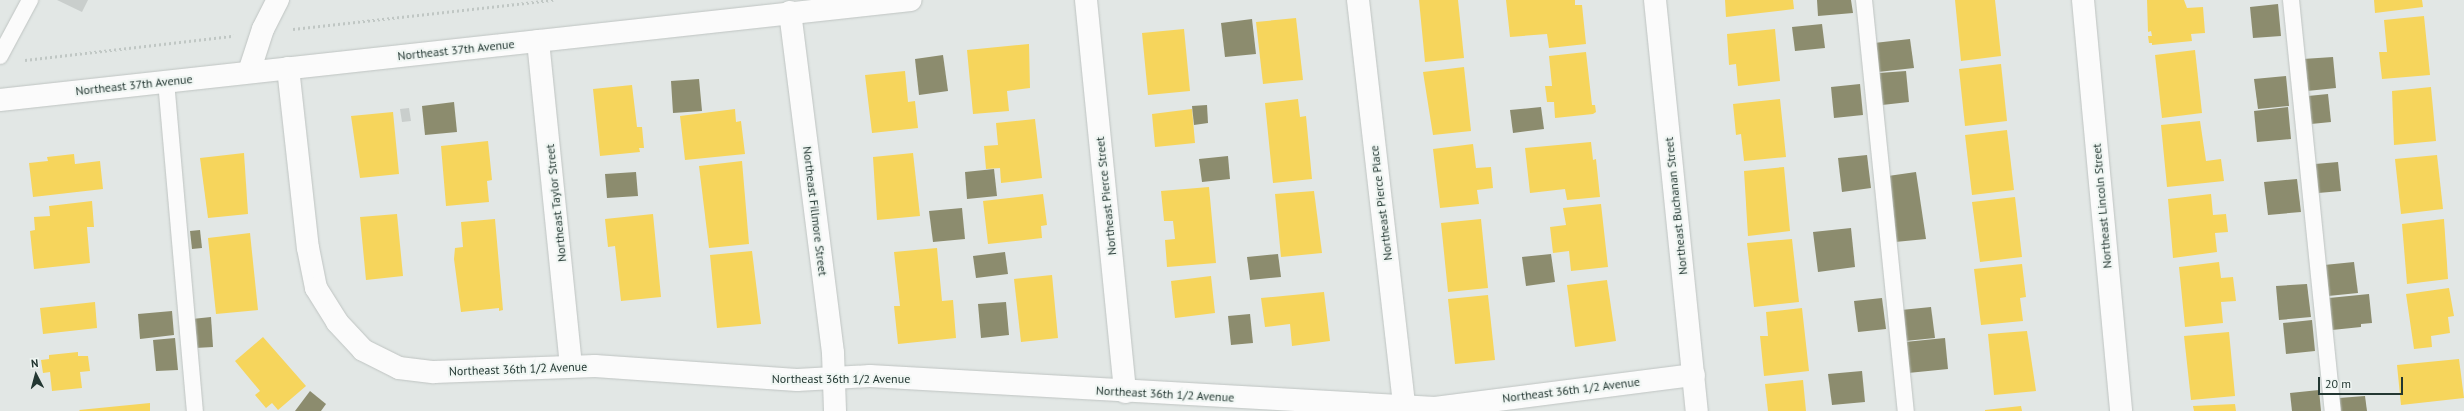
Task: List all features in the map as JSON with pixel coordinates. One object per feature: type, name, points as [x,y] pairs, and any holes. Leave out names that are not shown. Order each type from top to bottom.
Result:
[{"type":"street","points":[[249,72],[263,29],[278,0]]},
{"type":"street","name":"Northeast 37th Avenue","points":[[0,100],[790,12],[911,0]]},
{"type":"street","name":"Northeast Pierce Street","points":[[1086,0],[1125,392]]},
{"type":"street","name":"Northeast Pierce Place","points":[[1358,0],[1404,406]]},
{"type":"street","name":"Northeast Buchanan Street","points":[[1655,0],[1697,411]]},
{"type":"street","name":"Northeast Lincoln Street","points":[[2083,0],[2121,411]]},
{"type":"street","name":"Northeast Fillmore Street","points":[[790,12],[833,353],[835,411]]},
{"type":"street","name":"Northeast Taylor Street","points":[[538,41],[572,365]]},
{"type":"street","name":"Northeast 36th 1/2 Avenue","points":[[288,68],[308,248],[316,288],[337,322],[364,350],[399,368],[434,372],[572,365],[797,380],[870,376],[1125,392],[1435,408],[1694,375]]},
{"type":"lane","points":[[0,56],[30,0]]},
{"type":"lane","points":[[1864,0],[1906,411]]},
{"type":"lane","points":[[2291,0],[2333,411]]},
{"type":"lane","points":[[166,81],[195,411]]},
{"type":"path","points":[[289,30],[553,0]]},
{"type":"path","points":[[23,60],[230,36]]},
{"type":"building: Homes","points":[[1419,0],[1458,0],[1464,58],[1425,62]]},
{"type":"building: Homes","points":[[1506,0],[1575,0],[1575,5],[1582,5],[1586,44],[1549,48],[1547,34],[1510,37]]},
{"type":"building: Homes","points":[[1725,0],[1793,0],[1794,9],[1726,17]]},
{"type":"building: Homes","points":[[1955,0],[1995,0],[2001,56],[1961,61]]},
{"type":"building: Homes","points":[[2147,0],[2184,0],[2187,8],[2203,7],[2205,33],[2191,34],[2192,41],[2152,45],[2152,43],[2149,43],[2148,36],[2152,36],[2151,31],[2148,32]]},
{"type":"building: Homes","points":[[2374,0],[2422,0],[2423,7],[2375,13]]},
{"type":"building: Homes","points":[[2424,16],[2430,75],[2382,79],[2379,52],[2387,52],[2384,20]]},
{"type":"building: Homes","points":[[1296,18],[1303,80],[1263,84],[1256,22]]},
{"type":"building: Homes","points":[[1184,29],[1190,91],[1148,95],[1142,33]]},
{"type":"building: Homes","points":[[1775,29],[1780,81],[1738,86],[1736,64],[1729,65],[1727,34]]},
{"type":"building: Homes","points":[[1029,44],[1030,88],[1007,91],[1009,111],[973,114],[967,50]]},
{"type":"building: Homes","points":[[2195,50],[2202,113],[2162,118],[2155,55]]},
{"type":"building: Homes","points":[[1586,52],[1592,105],[1595,105],[1596,112],[1593,114],[1555,118],[1554,102],[1547,102],[1545,86],[1552,86],[1549,56]]},
{"type":"building: Homes","points":[[2001,64],[2007,121],[1965,126],[1959,69]]},
{"type":"building: Homes","points":[[1464,67],[1471,131],[1433,135],[1423,72]]},
{"type":"building: Homes","points":[[905,71],[908,102],[915,101],[918,128],[872,133],[865,75]]},
{"type":"building: Homes","points":[[632,85],[637,127],[642,127],[644,148],[639,148],[640,152],[600,156],[593,89]]},
{"type":"building: Homes","points":[[2431,87],[2436,141],[2394,145],[2392,91]]},
{"type":"building: Homes","points":[[1298,99],[1300,117],[1306,116],[1312,179],[1273,183],[1265,103]]},
{"type":"building: Homes","points":[[1780,99],[1786,157],[1744,161],[1741,134],[1736,135],[1733,104]]},
{"type":"building: Homes","points":[[735,109],[736,122],[741,121],[745,154],[685,160],[680,116]]},
{"type":"building: Homes","points":[[1192,109],[1195,143],[1155,147],[1152,114]]},
{"type":"building: Homes","points":[[393,112],[399,174],[360,178],[351,116]]},
{"type":"building: Homes","points":[[1035,119],[1042,178],[1001,183],[1000,168],[986,169],[984,146],[998,145],[996,123]]},
{"type":"building: Homes","points":[[2200,121],[2206,161],[2221,159],[2224,181],[2167,187],[2161,125]]},
{"type":"building: Homes","points":[[2007,130],[2014,190],[1972,195],[1965,135]]},
{"type":"building: Homes","points":[[488,141],[492,180],[487,181],[489,202],[446,206],[441,146]]},
{"type":"building: Homes","points":[[1591,142],[1593,160],[1596,159],[1600,197],[1567,200],[1565,189],[1530,193],[1525,148]]},
{"type":"building: Homes","points":[[1473,144],[1476,168],[1491,167],[1493,188],[1477,190],[1479,204],[1440,208],[1433,149]]},
{"type":"building: Homes","points":[[244,153],[248,214],[208,218],[200,158]]},
{"type":"building: Homes","points":[[913,153],[920,216],[877,220],[873,157]]},
{"type":"building: Homes","points":[[74,154],[75,164],[100,161],[103,189],[33,197],[29,163],[48,161],[47,157]]},
{"type":"building: Homes","points":[[2437,155],[2443,209],[2401,214],[2395,159]]},
{"type":"building: Homes","points":[[742,161],[749,244],[709,248],[699,166]]},
{"type":"building: Homes","points":[[1784,167],[1790,231],[1748,236],[1744,171]]},
{"type":"building: Homes","points":[[1209,187],[1216,263],[1167,267],[1165,240],[1175,239],[1173,221],[1164,221],[1161,191]]},
{"type":"building: Homes","points":[[1314,191],[1322,253],[1281,257],[1275,194]]},
{"type":"building: Homes","points":[[1043,194],[1047,225],[1041,226],[1042,238],[988,244],[983,201]]},
{"type":"building: Homes","points":[[2211,194],[2213,215],[2226,214],[2228,232],[2215,233],[2217,252],[2173,258],[2168,199]]},
{"type":"building: Homes","points":[[2015,197],[2022,257],[1980,262],[1972,202]]},
{"type":"building: Homes","points":[[92,201],[94,227],[87,227],[90,263],[34,269],[30,231],[35,230],[34,217],[50,216],[49,206]]},
{"type":"building: Homes","points":[[1601,204],[1608,267],[1571,271],[1569,251],[1553,253],[1550,227],[1566,225],[1563,208]]},
{"type":"building: Homes","points":[[397,214],[403,276],[366,280],[360,217]]},
{"type":"building: Homes","points":[[653,214],[661,297],[621,301],[615,246],[608,247],[605,219]]},
{"type":"building: Homes","points":[[495,219],[503,310],[499,311],[499,308],[461,312],[454,259],[455,248],[463,247],[461,222]]},
{"type":"building: Homes","points":[[1481,219],[1488,288],[1448,292],[1441,223]]},
{"type":"building: Homes","points":[[2444,219],[2448,279],[2407,284],[2402,224]]},
{"type":"building: Homes","points":[[250,233],[258,310],[216,314],[208,238]]},
{"type":"building: Homes","points":[[1792,239],[1799,302],[1754,307],[1747,243]]},
{"type":"building: Homes","points":[[937,248],[942,301],[953,300],[956,338],[898,344],[894,306],[900,306],[894,252]]},
{"type":"building: Homes","points":[[752,251],[761,324],[717,328],[710,255]]},
{"type":"building: Homes","points":[[2219,262],[2221,278],[2233,277],[2236,301],[2221,302],[2223,323],[2185,327],[2179,267]]},
{"type":"building: Homes","points":[[2022,264],[2026,297],[2020,298],[2023,321],[1981,325],[1974,269]]},
{"type":"building: Homes","points":[[1052,275],[1058,338],[1021,342],[1014,279]]},
{"type":"building: Homes","points":[[1211,276],[1215,313],[1175,318],[1171,281]]},
{"type":"building: Homes","points":[[1607,280],[1616,341],[1575,347],[1567,285]]},
{"type":"building: Homes","points":[[2449,288],[2454,316],[2448,317],[2450,333],[2431,336],[2432,347],[2414,349],[2406,294]]},
{"type":"building: Homes","points":[[1324,292],[1330,341],[1292,346],[1290,324],[1265,327],[1261,298]]},
{"type":"building: Homes","points":[[1488,295],[1495,360],[1455,364],[1448,299]]},
{"type":"building: Homes","points":[[95,302],[97,328],[43,334],[40,308]]},
{"type":"building: Homes","points":[[1802,308],[1809,371],[1764,376],[1760,336],[1768,336],[1766,312]]},
{"type":"building: Homes","points":[[2027,331],[2036,391],[1994,395],[1988,334]]},
{"type":"building: Homes","points":[[2229,332],[2235,396],[2191,400],[2184,336]]},
{"type":"building: Homes","points":[[263,337],[306,386],[278,410],[272,403],[266,408],[255,395],[260,391],[235,361]]},
{"type":"building: Homes","points":[[78,352],[78,356],[88,356],[90,371],[80,372],[82,388],[52,391],[50,372],[43,373],[41,360],[49,359],[49,355]]},
{"type":"building: Homes","points":[[2459,359],[2464,398],[2401,405],[2397,365]]},
{"type":"building: Homes","points":[[1803,380],[1806,411],[1768,411],[1765,384]]},
{"type":"building: Homes","points":[[150,403],[150,411],[79,410]]},
{"type":"building: Homes","points":[[2235,404],[2236,411],[2194,411],[2193,406]]},
{"type":"building: Homes","points":[[2021,406],[2022,411],[1985,411],[1985,410]]},
{"type":"building: Industry","points":[[1817,0],[1851,0],[1853,13],[1818,16]]},
{"type":"building: Industry","points":[[2278,4],[2281,36],[2253,38],[2250,7]]},
{"type":"building: Industry","points":[[1252,19],[1256,54],[1225,57],[1221,23]]},
{"type":"building: Industry","points":[[1822,24],[1825,48],[1795,51],[1792,27]]},
{"type":"building: Industry","points":[[1910,39],[1914,68],[1878,72],[1874,43]]},
{"type":"building: Industry","points":[[943,55],[948,91],[919,95],[915,59]]},
{"type":"building: Industry","points":[[2333,57],[2336,88],[2307,91],[2303,59]]},
{"type":"building: Industry","points":[[1906,71],[1909,102],[1882,105],[1879,73]]},
{"type":"building: Industry","points":[[2286,76],[2289,106],[2258,109],[2254,79]]},
{"type":"building: Industry","points":[[699,79],[702,111],[673,113],[671,81]]},
{"type":"building: Industry","points":[[1860,84],[1863,115],[1834,118],[1831,87]]},
{"type":"building: Industry","points":[[2328,94],[2331,122],[2311,124],[2308,96]]},
{"type":"building: Industry","points":[[454,102],[457,132],[425,135],[422,106]]},
{"type":"building: Industry","points":[[1207,105],[1208,123],[1194,125],[1192,106]]},
{"type":"building: Industry","points":[[1541,107],[1544,129],[1513,133],[1510,110]]},
{"type":"building: Industry","points":[[2288,107],[2291,139],[2257,142],[2254,111]]},
{"type":"building: Industry","points":[[1867,155],[1871,188],[1842,192],[1838,158]]},
{"type":"building: Industry","points":[[1228,156],[1230,179],[1202,182],[1199,159]]},
{"type":"building: Industry","points":[[2338,162],[2341,191],[2318,193],[2315,164]]},
{"type":"building: Industry","points":[[994,169],[997,196],[967,199],[965,172]]},
{"type":"building: Industry","points":[[636,172],[638,196],[607,198],[605,174]]},
{"type":"building: Industry","points":[[1916,172],[1926,239],[1895,242],[1888,176]]},
{"type":"building: Industry","points":[[2297,179],[2301,212],[2268,215],[2264,182]]},
{"type":"building: Industry","points":[[962,208],[965,239],[933,242],[929,211]]},
{"type":"building: Industry","points":[[1851,228],[1855,267],[1818,272],[1813,232]]},
{"type":"building: Industry","points":[[200,230],[202,248],[192,249],[190,231]]},
{"type":"building: Industry","points":[[1005,252],[1008,274],[976,278],[973,256]]},
{"type":"building: Industry","points":[[1278,254],[1281,277],[1250,280],[1247,257]]},
{"type":"building: Industry","points":[[1551,254],[1555,282],[1526,286],[1522,257]]},
{"type":"building: Industry","points":[[2354,262],[2358,293],[2328,296],[2324,265]]},
{"type":"building: Industry","points":[[2307,284],[2311,317],[2279,320],[2276,286]]},
{"type":"building: Industry","points":[[2369,294],[2372,323],[2361,324],[2361,327],[2332,330],[2329,298]]},
{"type":"building: Industry","points":[[1882,298],[1886,329],[1858,332],[1854,301]]},
{"type":"building: Industry","points":[[1006,302],[1009,335],[981,338],[978,304]]},
{"type":"building: Industry","points":[[1931,307],[1935,338],[1905,341],[1901,310]]},
{"type":"building: Industry","points":[[172,311],[174,335],[140,339],[138,314]]},
{"type":"building: Industry","points":[[1250,314],[1253,343],[1231,345],[1228,316]]},
{"type":"building: Industry","points":[[211,317],[213,347],[195,348],[192,319]]},
{"type":"building: Industry","points":[[2312,320],[2315,351],[2286,354],[2283,323]]},
{"type":"building: Industry","points":[[175,338],[178,370],[156,371],[153,340]]},
{"type":"building: Industry","points":[[1945,338],[1948,369],[1908,373],[1905,342]]},
{"type":"building: Industry","points":[[1862,371],[1865,402],[1832,405],[1828,374]]},
{"type":"building: Industry","points":[[2319,390],[2321,411],[2292,411],[2290,393]]},
{"type":"building: Industry","points":[[310,391],[326,404],[321,411],[295,411]]},
{"type":"building: Industry","points":[[2365,396],[2367,411],[2340,411],[2339,398]]},
{"type":"building: Other","points":[[57,0],[88,0],[82,12]]},
{"type":"building: Other","points":[[409,108],[411,121],[402,122],[400,109]]}]
